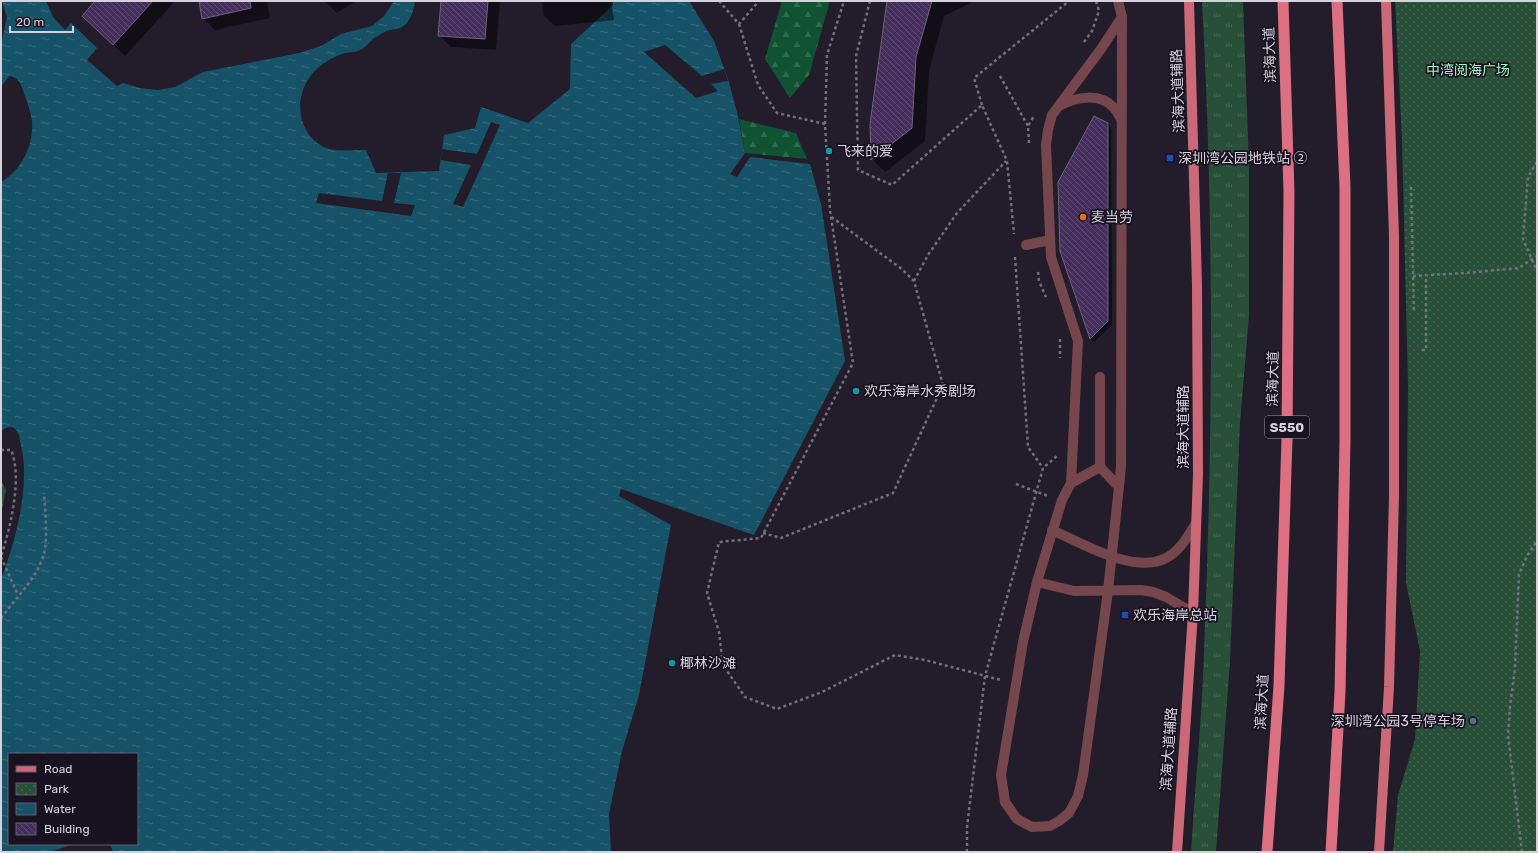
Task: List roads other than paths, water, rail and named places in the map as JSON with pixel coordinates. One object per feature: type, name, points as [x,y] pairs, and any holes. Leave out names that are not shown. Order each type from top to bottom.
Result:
[{"type":"highway","name":"滨海大道","points":[[1267,852],[1279,686],[1287,438],[1289,192],[1283,1]]},
{"type":"highway","points":[[1331,852],[1340,692],[1345,440],[1345,187],[1337,1]]},
{"type":"main road","name":"滨海大道辅路","points":[[1176,852],[1193,614],[1196,523],[1197,285],[1189,1]]},
{"type":"main road","points":[[1379,852],[1389,687],[1394,496],[1394,236],[1386,1]]},
{"type":"lane","points":[[1118,1],[1122,17],[1120,119],[1121,467],[1112,556],[1082,782],[1078,796],[1069,813],[1059,821],[1050,826],[1032,827],[1017,819],[1005,802],[1001,775],[1015,683],[1037,582],[1062,500],[1071,484],[1078,341],[1050,257],[1046,145],[1052,115],[1101,49],[1122,17]]},
{"type":"lane","points":[[1058,107],[1071,100],[1084,97],[1095,98],[1108,103],[1114,108],[1120,119]]},
{"type":"lane","points":[[1026,244],[1050,240]]},
{"type":"lane","points":[[1100,377],[1100,467],[1118,486]]},
{"type":"lane","points":[[1071,484],[1100,467]]},
{"type":"lane","points":[[1052,530],[1112,556],[1138,562],[1150,562],[1167,558],[1179,548],[1196,523]]},
{"type":"lane","points":[[1037,582],[1074,591],[1141,590],[1152,592],[1166,597],[1193,614]]},
{"type":"water","points":[[2,1],[46,1],[53,17],[65,30],[71,23],[97,48],[87,60],[117,86],[123,83],[140,88],[158,90],[175,87],[203,72],[299,53],[321,46],[341,34],[372,26],[384,16],[394,1],[415,1],[411,16],[405,25],[400,28],[388,30],[374,38],[360,50],[345,53],[328,61],[318,68],[311,76],[302,94],[300,104],[303,124],[314,140],[320,145],[334,150],[366,150],[376,173],[439,171],[444,135],[475,128],[481,107],[528,123],[570,89],[571,44],[613,5],[613,1],[689,1],[714,41],[728,79],[737,112],[745,153],[730,174],[737,177],[750,157],[810,164],[821,204],[845,361],[754,535],[621,489],[619,496],[671,525],[639,695],[622,751],[609,814],[611,852],[113,852],[110,845],[138,845],[138,753],[8,753],[8,845],[71,845],[50,852],[1,852],[1,579],[10,553],[21,510],[24,482],[24,460],[19,435],[17,432],[13,428],[9,427],[1,432],[1,182],[15,171],[25,156],[31,140],[32,131],[30,112],[23,89],[18,80],[9,76],[1,87],[1,44],[7,18]]},
{"type":"place","name":"飞来的爱","points":[[829,151]]},
{"type":"place","name":"深圳湾公园地铁站 ②","points":[[1170,158]]},
{"type":"place","name":"麦当劳","points":[[1083,217]]},
{"type":"place","name":"欢乐海岸水秀剧场","points":[[856,391]]},
{"type":"place","name":"欢乐海岸总站","points":[[1125,615]]},
{"type":"place","name":"椰林沙滩","points":[[672,663]]},
{"type":"place","name":"深圳湾公园3号停车场","points":[[1473,721]]},
{"type":"park label","name":"中湾阅海广场","points":[[1468,70]]}]
